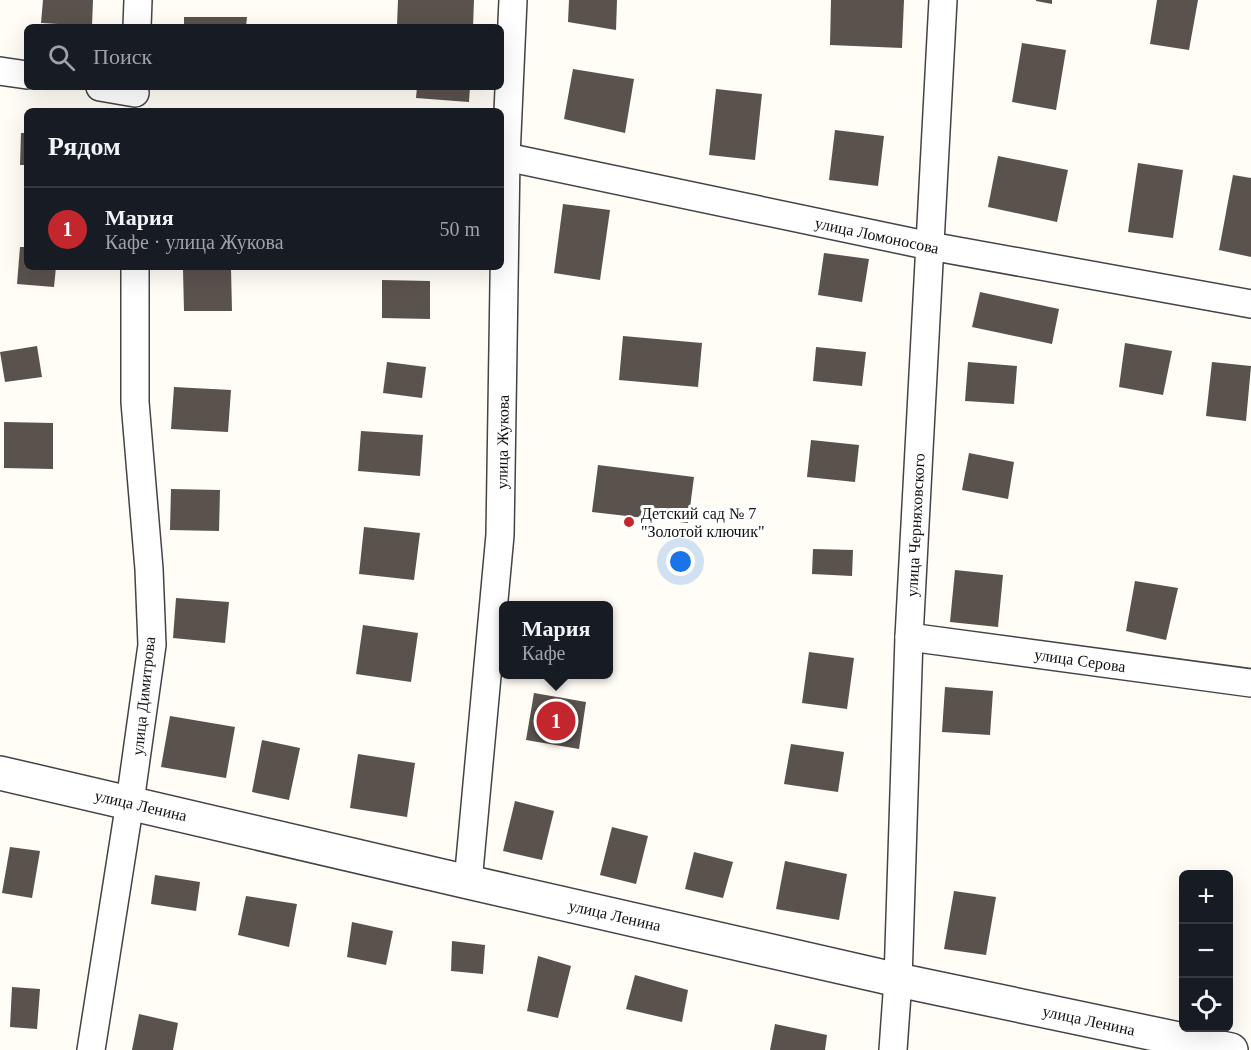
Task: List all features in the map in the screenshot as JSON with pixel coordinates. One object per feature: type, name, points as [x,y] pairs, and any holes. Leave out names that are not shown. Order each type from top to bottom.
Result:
[{"type":"street","points":[[137,24],[138,0]]},
{"type":"street","name":"улица Жукова","points":[[468,882],[500,536],[506,157],[513,0]]},
{"type":"street","name":"улица Черняховского","points":[[893,1050],[898,980],[909,637],[943,0]]},
{"type":"street","points":[[0,71],[24,75]]},
{"type":"street","points":[[110,90],[135,97]]},
{"type":"street","name":"улица Ломоносова","points":[[506,157],[930,246],[1251,304]]},
{"type":"street","name":"улица Димитрова","points":[[91,1050],[152,645],[149,569],[135,402],[135,270]]},
{"type":"street","name":"улица Серова","points":[[909,637],[1251,683]]},
{"type":"street","name":"улица Ленина","points":[[0,773],[898,980],[1231,1050]]},
{"type":"building","points":[[43,0],[93,0],[92,24],[41,23]]},
{"type":"building","points":[[398,0],[474,0],[473,24],[397,24]]},
{"type":"building","points":[[569,0],[617,0],[616,30],[568,22]]},
{"type":"building","points":[[831,0],[904,0],[902,48],[830,45]]},
{"type":"building","points":[[1052,0],[1052,4],[1036,1]]},
{"type":"building","points":[[1157,0],[1198,0],[1189,50],[1150,44]]},
{"type":"building","points":[[184,17],[247,17],[246,24],[184,24]]},
{"type":"building","points":[[1022,43],[1066,50],[1056,110],[1012,102]]},
{"type":"building","points":[[573,69],[634,79],[625,133],[564,119]]},
{"type":"building","points":[[716,89],[762,94],[755,160],[709,155]]},
{"type":"building","points":[[417,90],[470,90],[469,102],[416,98]]},
{"type":"building","points":[[835,130],[884,136],[878,186],[829,180]]},
{"type":"building","points":[[21,133],[24,133],[24,165],[20,165]]},
{"type":"building","points":[[998,156],[1068,170],[1057,222],[988,207]]},
{"type":"building","points":[[1138,163],[1183,170],[1173,238],[1128,232]]},
{"type":"building","points":[[1233,175],[1251,178],[1251,257],[1219,250]]},
{"type":"building","points":[[563,204],[610,210],[600,280],[554,273]]},
{"type":"building","points":[[20,247],[24,247],[24,270],[56,270],[54,287],[17,284]]},
{"type":"building","points":[[824,253],[869,259],[862,302],[818,295]]},
{"type":"building","points":[[183,270],[231,270],[232,311],[184,311]]},
{"type":"building","points":[[382,280],[430,281],[430,319],[382,318]]},
{"type":"building","points":[[980,292],[1059,309],[1052,344],[972,327]]},
{"type":"building","points":[[623,336],[702,343],[698,387],[619,380]]},
{"type":"building","points":[[1125,343],[1172,351],[1163,395],[1119,387]]},
{"type":"building","points":[[37,346],[42,377],[5,382],[0,352]]},
{"type":"building","points":[[816,347],[866,352],[862,386],[813,381]]},
{"type":"building","points":[[387,362],[426,367],[422,398],[383,393]]},
{"type":"building","points":[[968,362],[1017,366],[1014,404],[965,401]]},
{"type":"building","points":[[1212,362],[1251,366],[1246,421],[1206,416]]},
{"type":"building","points":[[174,387],[231,390],[228,432],[171,429]]},
{"type":"building","points":[[4,422],[53,423],[53,469],[4,468]]},
{"type":"building","points":[[361,431],[423,435],[420,476],[358,471]]},
{"type":"building","points":[[811,440],[859,445],[855,482],[807,477]]},
{"type":"building","points":[[969,453],[1014,462],[1008,499],[962,490]]},
{"type":"building","points":[[598,465],[694,477],[688,523],[592,512]]},
{"type":"building","points":[[171,489],[220,490],[219,531],[170,530]]},
{"type":"building","points":[[364,527],[420,533],[414,580],[359,574]]},
{"type":"building","points":[[813,549],[853,550],[852,576],[812,574]]},
{"type":"building","points":[[955,570],[1003,575],[998,627],[950,622]]},
{"type":"building","points":[[1135,581],[1178,588],[1166,640],[1126,631]]},
{"type":"building","points":[[176,598],[229,602],[225,643],[173,638]]},
{"type":"building","points":[[363,625],[418,633],[411,682],[356,674]]},
{"type":"building","points":[[809,652],[854,658],[847,709],[802,703]]},
{"type":"building","points":[[945,687],[993,691],[990,735],[942,732]]},
{"type":"building","points":[[534,693],[586,702],[579,749],[526,740]]},
{"type":"building","points":[[170,716],[235,727],[226,778],[161,767]]},
{"type":"building","points":[[262,740],[300,748],[289,800],[252,792]]},
{"type":"building","points":[[791,744],[844,752],[838,792],[784,784]]},
{"type":"building","points":[[358,754],[415,763],[407,817],[350,808]]},
{"type":"building","points":[[515,801],[554,811],[542,860],[503,851]]},
{"type":"building","points":[[612,827],[648,836],[636,884],[600,875]]},
{"type":"building","points":[[10,847],[40,851],[32,898],[2,893]]},
{"type":"building","points":[[694,852],[733,862],[723,898],[685,889]]},
{"type":"building","points":[[785,861],[847,874],[839,920],[776,909]]},
{"type":"building","points":[[155,875],[200,882],[196,911],[151,904]]},
{"type":"building","points":[[954,891],[996,897],[986,955],[944,949]]},
{"type":"building","points":[[246,896],[297,904],[289,947],[238,935]]},
{"type":"building","points":[[352,922],[393,931],[386,965],[347,957]]},
{"type":"building","points":[[452,941],[485,945],[483,974],[451,971]]},
{"type":"building","points":[[538,956],[571,966],[558,1018],[527,1011]]},
{"type":"building","points":[[635,975],[688,990],[682,1022],[626,1009]]},
{"type":"building","points":[[12,987],[40,989],[37,1029],[10,1027]]},
{"type":"building","points":[[139,1014],[178,1023],[173,1050],[132,1050]]},
{"type":"building","points":[[775,1024],[827,1035],[825,1050],[770,1050]]},
{"type":"place","name":"Детский сад № 7 \"Золотой ключик\"","points":[[629,522]]},
{"type":"place","name":"Мария","points":[[556,721]]}]
